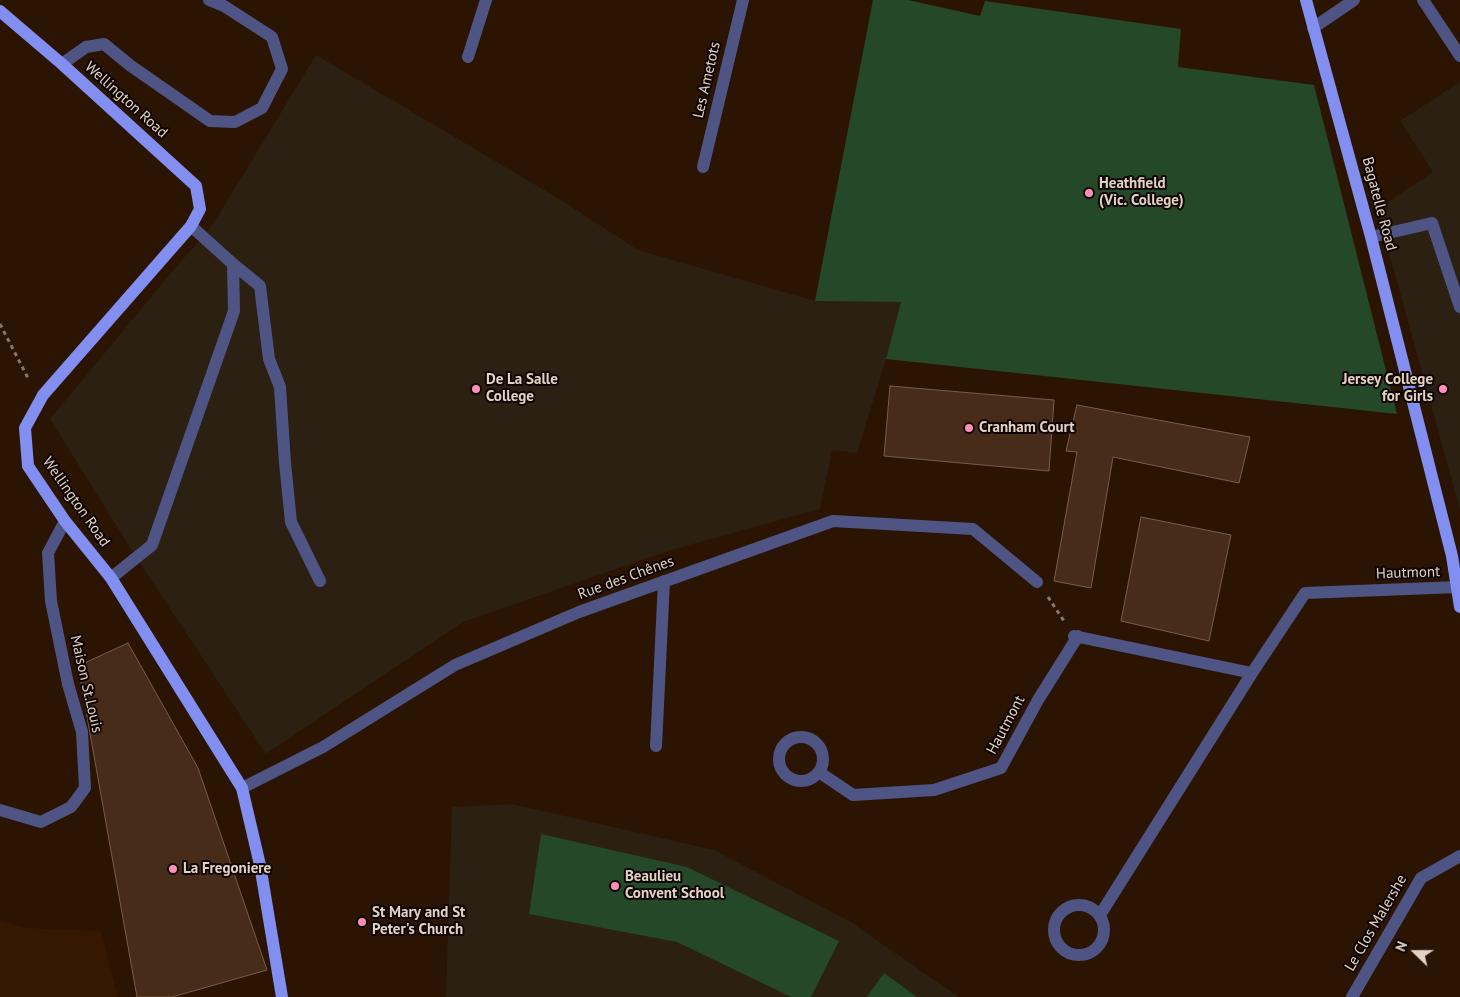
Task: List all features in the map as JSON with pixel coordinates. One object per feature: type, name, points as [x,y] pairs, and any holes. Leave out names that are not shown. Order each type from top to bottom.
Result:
[{"type":"main road","name":"Bagatelle Road","points":[[1306,0],[1371,237],[1417,418],[1456,555],[1460,607]]},
{"type":"main road","name":"Wellington Road","points":[[0,11],[62,64],[196,186],[200,208],[191,226],[43,394],[25,428],[28,466],[65,521],[111,578],[242,788],[260,865],[282,997]]},
{"type":"street","points":[[62,64],[86,47],[104,44],[131,66],[210,121],[235,122],[262,108],[282,69],[272,38],[224,6],[209,0]]},
{"type":"street","points":[[468,58],[486,0]]},
{"type":"street","name":"Les Ametots","points":[[703,167],[743,0]]},
{"type":"street","points":[[1313,28],[1354,0]]},
{"type":"street","points":[[1423,0],[1460,56]]},
{"type":"street","points":[[1371,237],[1432,223],[1460,307]]},
{"type":"street","points":[[191,226],[260,286],[269,359],[280,387],[291,522],[320,581]]},
{"type":"street","points":[[111,578],[152,545],[234,311],[233,264]]},
{"type":"street","name":"Rue des Chênes","points":[[242,788],[323,747],[455,664],[579,612],[833,520],[973,529],[1037,582]]},
{"type":"street","name":"Maison St.Louis","points":[[0,810],[41,822],[71,807],[85,788],[82,732],[68,684],[51,601],[48,553],[65,521]]},
{"type":"street","points":[[656,746],[664,581]]},
{"type":"street","name":"Hautmont","points":[[1100,915],[1305,592],[1458,587]]},
{"type":"street","points":[[1076,636],[1252,673]]},
{"type":"street","name":"Hautmont","points":[[819,772],[853,795],[934,790],[1001,768],[1076,636]]},
{"type":"street","name":"Le Clos Malershe","points":[[1352,997],[1421,878],[1460,856]]},
{"type":"street","points":[[1076,905],[1086,906],[1096,910],[1100,915],[1104,923],[1105,932],[1100,946],[1094,951],[1086,955],[1074,955],[1060,948],[1054,937],[1054,929],[1059,914],[1066,908],[1076,905]]},
{"type":"path","points":[[0,324],[30,382],[43,394]]},
{"type":"path","points":[[1037,582],[1076,636]]},
{"type":"shaded area","name":"De La Salle College","points":[[316,55],[561,200],[638,250],[815,301],[901,302],[886,359],[857,453],[832,450],[820,509],[671,550],[463,622],[266,754],[136,557],[50,419],[180,262],[203,237],[218,216]]},
{"type":"shaded area","name":"Jersey College for Girls","points":[[1460,82],[1460,510],[1377,209],[1433,172],[1400,121]]},
{"type":"shaded area","name":"Beaulieu Convent School","points":[[512,804],[714,850],[849,921],[959,997],[446,997],[452,807]]},
{"type":"shaded area","points":[[0,921],[25,928],[101,931],[118,997],[0,997]]},
{"type":"green space","name":"Heathfield (Vic. College)","points":[[873,0],[908,0],[980,16],[985,1],[1181,29],[1178,67],[1314,85],[1397,414],[886,359],[901,302],[815,301]]},
{"type":"green space","points":[[541,834],[687,867],[839,941],[811,997],[791,997],[677,942],[529,914]]},
{"type":"green space","points":[[884,973],[917,997],[867,997]]},
{"type":"building","name":"Cranham Court","points":[[890,386],[1054,400],[1049,471],[884,456]]},
{"type":"building","points":[[1077,405],[1250,437],[1239,483],[1113,457],[1091,588],[1054,581],[1077,452],[1066,451]]},
{"type":"building","points":[[1141,517],[1231,535],[1209,641],[1121,621]]},
{"type":"building","name":"La Fregoniere","points":[[128,643],[198,768],[267,970],[172,997],[137,997],[78,666]]},
{"type":"place","name":"Heathfield (Vic. College)","points":[[1089,193]]},
{"type":"place","name":"De La Salle College","points":[[476,389]]},
{"type":"place","name":"Jersey College for Girls","points":[[1443,389]]},
{"type":"place","name":"Cranham Court","points":[[969,428]]},
{"type":"place","name":"La Fregoniere","points":[[173,869]]},
{"type":"place","name":"Beaulieu Convent School","points":[[615,886]]},
{"type":"place","name":"St Mary and St Peter's Church","points":[[362,922]]}]
